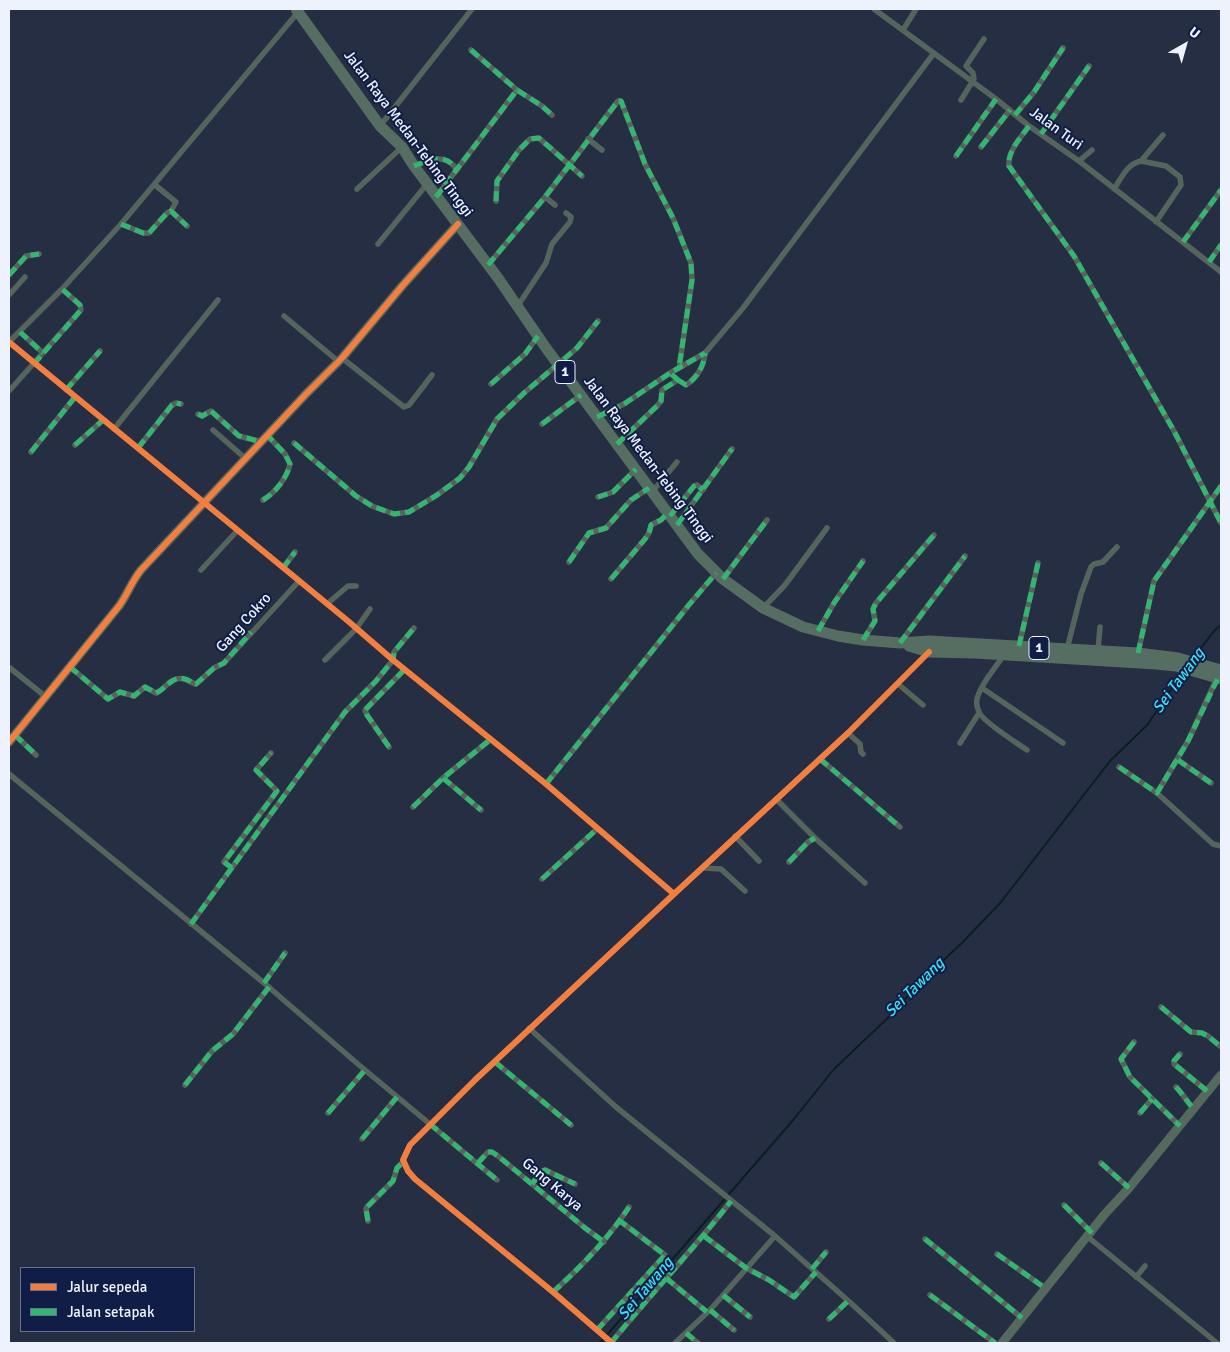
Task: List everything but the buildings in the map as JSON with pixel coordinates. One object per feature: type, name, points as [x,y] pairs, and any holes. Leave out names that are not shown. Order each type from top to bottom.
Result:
[{"type":"highway","name":"Jalan Raya Medan-Tebing Tinggi","points":[[298,10],[380,126],[402,147],[436,197],[458,224],[698,554],[719,576],[763,608],[803,627],[863,640],[900,643],[929,641],[1138,653],[1193,666],[1220,675]]},
{"type":"highway","name":"Jalan Raya Medan-Tebing Tinggi","points":[[900,643],[929,652],[1156,664],[1177,662]]},
{"type":"street","points":[[380,126],[472,9]]},
{"type":"street","name":"Jalan Turi","points":[[874,9],[996,99],[1029,126],[1079,161],[1221,272]]},
{"type":"street","points":[[902,30],[916,9]]},
{"type":"street","points":[[298,10],[155,185],[62,290],[20,332],[10,345],[114,428],[327,604],[382,652],[546,784],[674,894]]},
{"type":"street","points":[[961,100],[973,83],[974,76],[966,66],[984,39]]},
{"type":"street","points":[[1015,114],[1034,92],[1063,48]]},
{"type":"street","points":[[471,50],[517,90],[542,106],[552,115]]},
{"type":"street","points":[[617,444],[657,406],[661,401],[662,390],[680,368],[705,353],[743,308],[934,53]]},
{"type":"street","points":[[1041,134],[1089,66]]},
{"type":"street","points":[[436,197],[517,90]]},
{"type":"street","points":[[956,156],[996,99]]},
{"type":"street","points":[[488,265],[545,197],[618,101],[621,101],[646,164],[673,218],[691,264],[692,280],[680,368]]},
{"type":"street","points":[[982,147],[1010,110]]},
{"type":"street","points":[[1029,126],[1011,152],[1008,160],[1009,166],[1074,256],[1174,431],[1221,522]]},
{"type":"street","points":[[1141,161],[1163,135]]},
{"type":"street","points":[[496,200],[497,181],[530,139],[538,138],[582,176]]},
{"type":"street","points":[[588,139],[602,150]]},
{"type":"street","points":[[357,188],[402,147]]},
{"type":"street","points":[[1079,161],[1092,150]]},
{"type":"street","points":[[414,166],[433,159],[448,161],[457,170]]},
{"type":"street","points":[[1114,189],[1128,168],[1136,162],[1141,161],[1166,166],[1177,173],[1181,184],[1156,222]]},
{"type":"street","points":[[378,244],[427,184]]},
{"type":"street","points":[[121,224],[143,233],[149,233],[171,211],[176,202],[155,185]]},
{"type":"street","points":[[1183,242],[1221,190]]},
{"type":"street","points":[[545,197],[555,205]]},
{"type":"street","points":[[171,211],[187,226]]},
{"type":"street","points":[[517,307],[546,263],[552,244],[570,222],[571,217],[566,213]]},
{"type":"street","points":[[36,755],[11,738],[118,606],[141,570],[341,360],[403,285],[458,224]]},
{"type":"street","points":[[1208,262],[1221,245]]},
{"type":"street","points":[[9,275],[26,256],[39,254]]},
{"type":"street","points":[[9,295],[25,277]]},
{"type":"street","points":[[9,391],[81,310],[80,305],[62,290]]},
{"type":"street","points":[[114,428],[218,300]]},
{"type":"street","points":[[284,316],[404,407],[410,405],[432,375]]},
{"type":"street","points":[[294,443],[356,496],[372,506],[394,514],[409,512],[438,495],[460,478],[469,467],[497,419],[585,340],[598,321]]},
{"type":"street","points":[[20,332],[44,353]]},
{"type":"street","points":[[491,384],[525,354],[538,336]]},
{"type":"street","points":[[66,390],[100,350]]},
{"type":"street","points":[[674,376],[686,385],[703,366],[705,353]]},
{"type":"street","points":[[597,417],[674,376]]},
{"type":"street","points":[[542,424],[581,395]]},
{"type":"street","points":[[31,452],[75,398]]},
{"type":"street","points":[[138,448],[172,405],[176,403],[181,404]]},
{"type":"street","points":[[198,414],[202,416],[211,411],[239,436],[265,439],[285,454],[290,464],[286,475],[263,500]]},
{"type":"street","points":[[75,445],[103,420]]},
{"type":"street","points":[[213,430],[246,459]]},
{"type":"street","points":[[611,579],[649,533],[651,525],[661,520],[672,518],[703,490],[732,449]]},
{"type":"street","points":[[569,562],[589,534],[606,528],[631,500],[651,490],[677,462]]},
{"type":"street","points":[[598,498],[613,492],[636,470]]},
{"type":"street","points":[[672,518],[694,486],[697,485],[703,490]]},
{"type":"street","points":[[1138,653],[1154,581],[1221,486]]},
{"type":"street","points":[[546,784],[677,620],[719,576],[767,520]]},
{"type":"street","points":[[763,608],[785,585],[827,528]]},
{"type":"street","points":[[201,570],[237,531]]},
{"type":"street","points":[[863,640],[874,621],[873,609],[876,603],[934,535]]},
{"type":"street","points":[[1067,649],[1081,594],[1091,567],[1094,564],[1103,562],[1118,546]]},
{"type":"street","points":[[283,568],[295,552]]},
{"type":"street","points":[[900,643],[965,556]]},
{"type":"street","points":[[818,631],[862,560]]},
{"type":"street","points":[[1019,646],[1038,563]]},
{"type":"street","name":"Gang Cokro","points":[[70,667],[108,699],[120,692],[134,696],[145,687],[156,693],[168,683],[178,679],[186,679],[196,684],[214,668],[224,663],[299,581]]},
{"type":"street","points":[[327,604],[348,586],[356,586]]},
{"type":"street","points":[[325,660],[356,629],[370,609]]},
{"type":"street","points":[[1098,650],[1100,626]]},
{"type":"street","points":[[191,924],[345,712],[376,681],[393,660],[394,652],[414,628]]},
{"type":"street","points":[[368,1221],[367,1207],[393,1180],[410,1145],[430,1124],[529,1028],[848,733],[929,652]]},
{"type":"street","points":[[1004,655],[976,700],[979,713],[1027,750]]},
{"type":"street","points":[[10,668],[46,697]]},
{"type":"street","points":[[389,746],[365,710],[404,670]]},
{"type":"street","points":[[1157,794],[1178,760],[1220,675]]},
{"type":"street","points":[[898,684],[923,705]]},
{"type":"street","points":[[982,688],[1063,743]]},
{"type":"street","points":[[960,743],[979,713]]},
{"type":"street","points":[[848,733],[860,744],[860,752],[863,754]]},
{"type":"street","points":[[413,807],[443,778],[491,739]]},
{"type":"street","points":[[232,868],[224,862],[277,791],[256,770],[271,753]]},
{"type":"street","points":[[820,759],[900,827]]},
{"type":"street","points":[[1178,760],[1211,783]]},
{"type":"street","points":[[1119,767],[1157,794],[1213,844],[1221,846]]},
{"type":"street","points":[[9,774],[267,985],[497,1180]]},
{"type":"street","points":[[443,778],[481,810]]},
{"type":"street","points":[[776,799],[815,838],[865,883]]},
{"type":"street","points":[[542,879],[597,829]]},
{"type":"street","points":[[736,836],[759,861]]},
{"type":"street","points":[[788,862],[808,842],[815,838]]},
{"type":"street","points":[[704,868],[721,869],[745,891]]},
{"type":"street","points":[[185,1085],[217,1046],[225,1042],[239,1026],[267,985],[285,953]]},
{"type":"street","points":[[1161,1006],[1191,1032],[1202,1033],[1208,1036],[1221,1047]]},
{"type":"street","points":[[529,1028],[616,1107],[775,1236],[894,1343]]},
{"type":"street","points":[[1134,1042],[1121,1061],[1130,1077],[1180,1126]]},
{"type":"street","points":[[1180,1054],[1174,1061],[1174,1064],[1207,1091]]},
{"type":"street","points":[[495,1062],[571,1125]]},
{"type":"street","points":[[328,1112],[365,1070]]},
{"type":"street","points":[[1002,1343],[1090,1235],[1104,1215],[1129,1188],[1221,1075]]},
{"type":"street","points":[[1176,1088],[1183,1093],[1187,1102],[1194,1109]]},
{"type":"street","points":[[362,1139],[397,1097]]},
{"type":"street","points":[[1140,1112],[1152,1099]]},
{"type":"street","name":"Gang Karya","points":[[478,1163],[488,1152],[492,1152],[604,1242]]},
{"type":"street","points":[[403,1162],[415,1179],[612,1343],[704,1236],[730,1200]]},
{"type":"street","points":[[1101,1163],[1129,1188]]},
{"type":"street","points":[[532,1184],[541,1172],[546,1170],[575,1184]]},
{"type":"street","points":[[1064,1205],[1090,1235],[1136,1277],[1217,1343]]},
{"type":"street","points":[[553,1292],[604,1242],[629,1207]]},
{"type":"street","points":[[598,1331],[665,1255],[620,1221]]},
{"type":"street","points":[[704,1236],[746,1268],[769,1280],[794,1297],[826,1252]]},
{"type":"street","points":[[676,1343],[724,1295],[775,1236]]},
{"type":"street","points":[[925,1238],[1022,1318]]},
{"type":"street","points":[[997,1254],[1045,1288]]},
{"type":"street","points":[[1136,1277],[1145,1266]]},
{"type":"street","points":[[666,1278],[734,1330]]},
{"type":"street","points":[[724,1295],[750,1317]]},
{"type":"street","points":[[930,1295],[995,1343]]},
{"type":"street","points":[[829,1319],[848,1301]]},
{"type":"street","points":[[686,1334],[698,1343]]},
{"type":"waterway","name":"Sei Tawang","points":[[1194,657],[1221,625]]},
{"type":"waterway","name":"Sei Tawang","points":[[600,1343],[794,1119],[834,1069],[892,1014],[921,981],[962,943],[1001,902],[1110,761],[1148,724],[1182,673]]},
{"type":"marked path","points":[[1015,115],[1034,92],[1063,48]]},
{"type":"marked path","points":[[471,50],[517,90]]},
{"type":"marked path","points":[[1041,134],[1089,66]]},
{"type":"marked path","points":[[436,197],[517,90],[542,106],[552,115]]},
{"type":"marked path","points":[[956,156],[996,99]]},
{"type":"marked path","points":[[488,265],[545,197],[618,101],[621,101],[645,164],[673,218],[691,263],[692,280],[679,368]]},
{"type":"marked path","points":[[981,147],[1010,110]]},
{"type":"marked path","points":[[1029,126],[1012,150],[1009,166],[1074,256],[1174,431],[1221,523]]},
{"type":"marked path","points":[[496,201],[497,181],[519,150],[530,139],[539,138],[582,176]]},
{"type":"marked path","points":[[414,166],[431,160],[443,159],[453,164],[457,170]]},
{"type":"marked path","points":[[1183,242],[1221,190]]},
{"type":"marked path","points":[[121,224],[143,233],[149,233],[171,211],[187,226]]},
{"type":"marked path","points":[[1209,262],[1221,245]]},
{"type":"marked path","points":[[9,275],[26,256],[39,254]]},
{"type":"marked path","points":[[34,364],[81,310],[80,305],[62,289]]},
{"type":"marked path","points":[[294,443],[356,496],[372,506],[394,514],[409,512],[460,478],[469,467],[497,419],[524,393],[577,348],[598,321]]},
{"type":"marked path","points":[[20,332],[43,353]]},
{"type":"marked path","points":[[491,384],[525,354],[538,336]]},
{"type":"marked path","points":[[66,390],[100,351]]},
{"type":"marked path","points":[[678,380],[686,385],[693,379],[701,367],[705,353]]},
{"type":"marked path","points":[[597,417],[624,404],[670,373],[705,353]]},
{"type":"marked path","points":[[617,444],[657,406],[661,401],[662,390],[678,380],[670,373]]},
{"type":"marked path","points":[[542,424],[581,395]]},
{"type":"marked path","points":[[31,452],[75,397]]},
{"type":"marked path","points":[[138,448],[172,405],[176,403],[181,404]]},
{"type":"marked path","points":[[198,414],[202,416],[211,411],[239,436],[262,442]]},
{"type":"marked path","points":[[75,445],[103,420]]},
{"type":"marked path","points":[[263,500],[280,485],[290,464],[285,454],[268,436]]},
{"type":"marked path","points":[[677,525],[732,449]]},
{"type":"marked path","points":[[598,497],[613,492],[636,469]]},
{"type":"marked path","points":[[670,516],[694,486],[697,485],[703,490]]},
{"type":"marked path","points":[[1138,653],[1154,581],[1221,486]]},
{"type":"marked path","points":[[569,562],[589,533],[606,528],[631,500],[649,488]]},
{"type":"marked path","points":[[611,579],[645,539],[651,525],[661,520],[668,513]]},
{"type":"marked path","points":[[723,579],[767,520]]},
{"type":"marked path","points":[[863,640],[875,621],[873,609],[876,603],[934,535]]},
{"type":"marked path","points":[[283,568],[295,552]]},
{"type":"marked path","points":[[900,643],[965,556]]},
{"type":"marked path","points":[[818,631],[834,603],[863,561]]},
{"type":"marked path","points":[[1019,646],[1038,563]]},
{"type":"marked path","points":[[546,784],[716,573]]},
{"type":"marked path","points":[[191,924],[345,712],[376,681],[393,660],[394,652],[414,628]]},
{"type":"marked path","points":[[70,667],[108,699],[120,692],[134,696],[145,687],[156,693],[180,678],[196,684],[214,668],[224,663],[251,632]]},
{"type":"marked path","points":[[389,747],[365,710],[404,670]]},
{"type":"marked path","points":[[1119,767],[1157,793],[1188,741],[1218,678]]},
{"type":"marked path","points":[[15,735],[36,755]]},
{"type":"marked path","points":[[413,807],[443,778],[491,739]]},
{"type":"marked path","points":[[232,868],[224,862],[277,791],[256,770],[271,753]]},
{"type":"marked path","points":[[820,759],[900,827]]},
{"type":"marked path","points":[[1178,760],[1211,783]]},
{"type":"marked path","points":[[443,778],[481,810]]},
{"type":"marked path","points":[[542,879],[597,829]]},
{"type":"marked path","points":[[789,862],[808,842],[815,838]]},
{"type":"marked path","points":[[264,983],[285,953]]},
{"type":"marked path","points":[[185,1085],[212,1051],[233,1034],[269,987]]},
{"type":"marked path","points":[[1161,1007],[1191,1032],[1202,1033],[1221,1047]]},
{"type":"marked path","points":[[1134,1042],[1121,1059],[1130,1077],[1180,1126]]},
{"type":"marked path","points":[[1180,1054],[1174,1061],[1174,1064],[1207,1091]]},
{"type":"marked path","points":[[495,1062],[571,1125]]},
{"type":"marked path","points":[[328,1113],[365,1070]]},
{"type":"marked path","points":[[1176,1087],[1194,1109]]},
{"type":"marked path","points":[[362,1139],[397,1097]]},
{"type":"marked path","points":[[1140,1113],[1152,1099]]},
{"type":"marked path","points":[[430,1124],[497,1180]]},
{"type":"marked path","points":[[478,1163],[488,1152],[492,1152],[604,1242]]},
{"type":"marked path","points":[[368,1221],[367,1207],[393,1181],[397,1168],[403,1162]]},
{"type":"marked path","points":[[1101,1163],[1129,1188]]},
{"type":"marked path","points":[[532,1184],[541,1172],[545,1170],[575,1184]]},
{"type":"marked path","points":[[611,1343],[731,1201]]},
{"type":"marked path","points":[[1064,1205],[1092,1233]]},
{"type":"marked path","points":[[553,1292],[594,1252],[629,1207]]},
{"type":"marked path","points":[[597,1330],[665,1255],[620,1221]]},
{"type":"marked path","points":[[704,1236],[746,1268],[769,1280],[794,1297],[816,1272]]},
{"type":"marked path","points":[[925,1239],[1022,1318]]},
{"type":"marked path","points":[[812,1269],[826,1252]]},
{"type":"marked path","points":[[997,1254],[1045,1288]]},
{"type":"marked path","points":[[666,1278],[707,1312]]},
{"type":"marked path","points":[[723,1295],[750,1317]]},
{"type":"marked path","points":[[930,1295],[995,1343]]},
{"type":"marked path","points":[[829,1319],[848,1301]]},
{"type":"marked path","points":[[710,1310],[734,1330]]},
{"type":"marked path","points":[[686,1333],[698,1343]]},
{"type":"cycle path","points":[[9,742],[119,606],[141,570],[342,358],[403,285],[458,224]]},
{"type":"cycle path","points":[[9,342],[546,784],[674,894],[848,733],[929,652]]},
{"type":"cycle path","points":[[612,1343],[415,1179],[408,1171],[403,1160],[410,1145],[475,1080],[674,894]]}]
